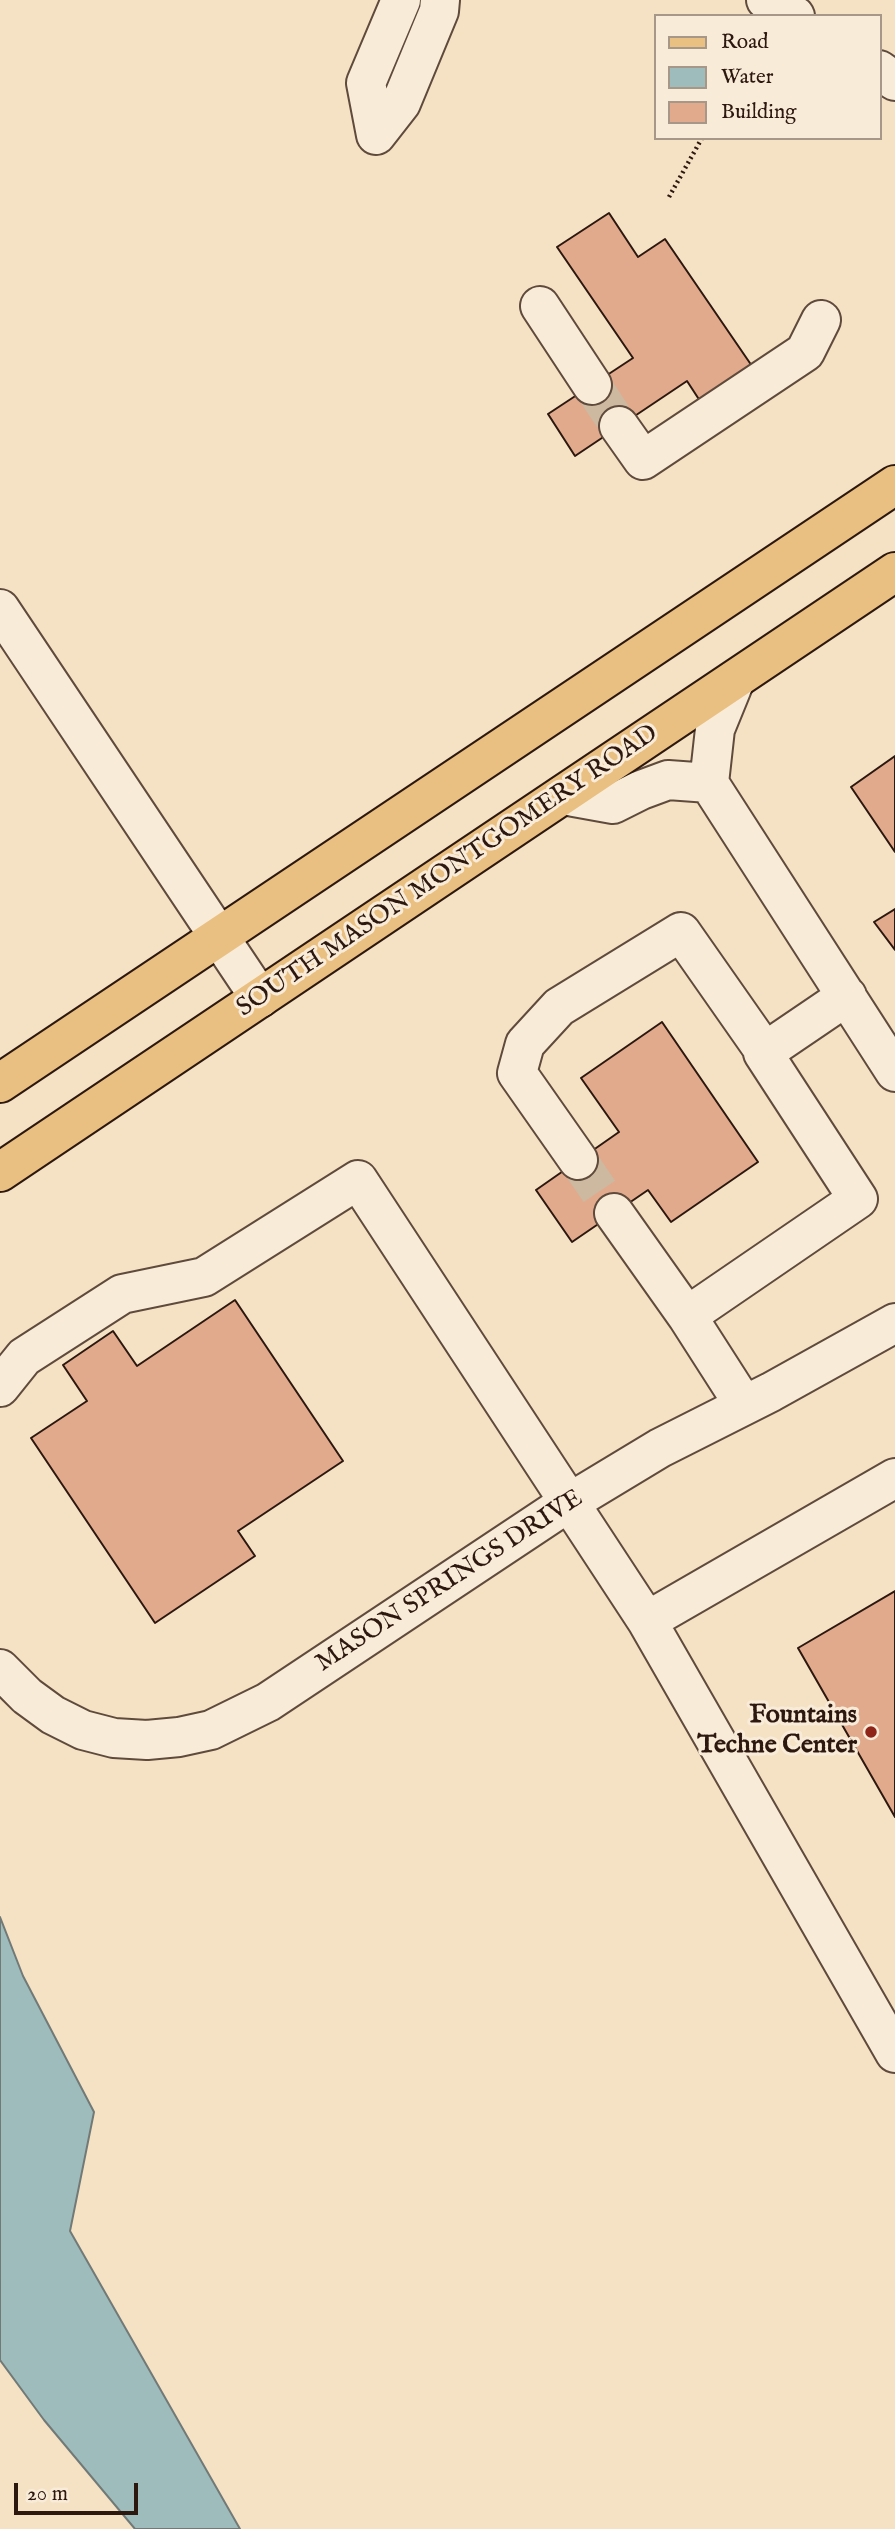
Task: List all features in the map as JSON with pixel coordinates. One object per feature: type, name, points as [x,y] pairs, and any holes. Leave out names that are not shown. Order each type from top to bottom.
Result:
[{"type":"main road","points":[[0,1083],[895,485]]},
{"type":"main road","name":"SOUTH MASON MONTGOMERY ROAD","points":[[0,1172],[895,572]]},
{"type":"street","points":[[401,0],[366,83],[376,135],[401,103],[439,11],[440,0]]},
{"type":"street","points":[[766,0],[792,14]]},
{"type":"street","points":[[540,306],[592,384]]},
{"type":"street","points":[[619,426],[643,460],[806,352],[821,320]]},
{"type":"street","points":[[0,609],[260,998]]},
{"type":"street","points":[[735,680],[715,729],[709,783],[893,1065]]},
{"type":"street","points":[[563,795],[613,804],[668,780],[709,783]]},
{"type":"street","points":[[578,1160],[517,1073],[525,1044],[559,1007],[681,932],[765,1052],[858,1199],[687,1316]]},
{"type":"street","points":[[765,1052],[847,996]]},
{"type":"street","points":[[0,1387],[24,1357],[122,1294],[204,1277],[358,1180],[571,1501],[647,1621],[895,2053]]},
{"type":"street","points":[[614,1213],[687,1316],[744,1405]]},
{"type":"street","name":"MASON SPRINGS DRIVE","points":[[0,1669],[27,1696],[53,1715],[83,1730],[114,1738],[147,1741],[211,1730],[268,1702],[571,1501],[660,1448],[895,1323]]},
{"type":"street","points":[[647,1621],[895,1478]]},
{"type":"path","points":[[669,197],[701,140]]},
{"type":"water","points":[[0,1917],[23,1976],[94,2112],[70,2231],[240,2529],[135,2529],[44,2420],[0,2360]]},
{"type":"building","points":[[609,213],[638,257],[665,239],[754,369],[702,404],[687,381],[575,456],[548,414],[633,358],[557,247]]},
{"type":"building","points":[[895,756],[895,852],[851,787]]},
{"type":"building","points":[[895,909],[895,950],[874,922]]},
{"type":"building","points":[[662,1022],[758,1162],[671,1222],[648,1190],[572,1242],[536,1190],[619,1132],[581,1078]]},
{"type":"building","points":[[235,1300],[343,1461],[238,1531],[255,1556],[155,1623],[31,1438],[87,1401],[63,1365],[113,1331],[137,1366]]},
{"type":"building","name":"Fountains Techne Center","points":[[895,1591],[895,1817],[798,1648]]},
{"type":"tunnel","points":[[592,385],[619,426]]},
{"type":"tunnel","points":[[578,1160],[614,1213]]},
{"type":"place","name":"Fountains Techne Center","points":[[871,1732]]}]
